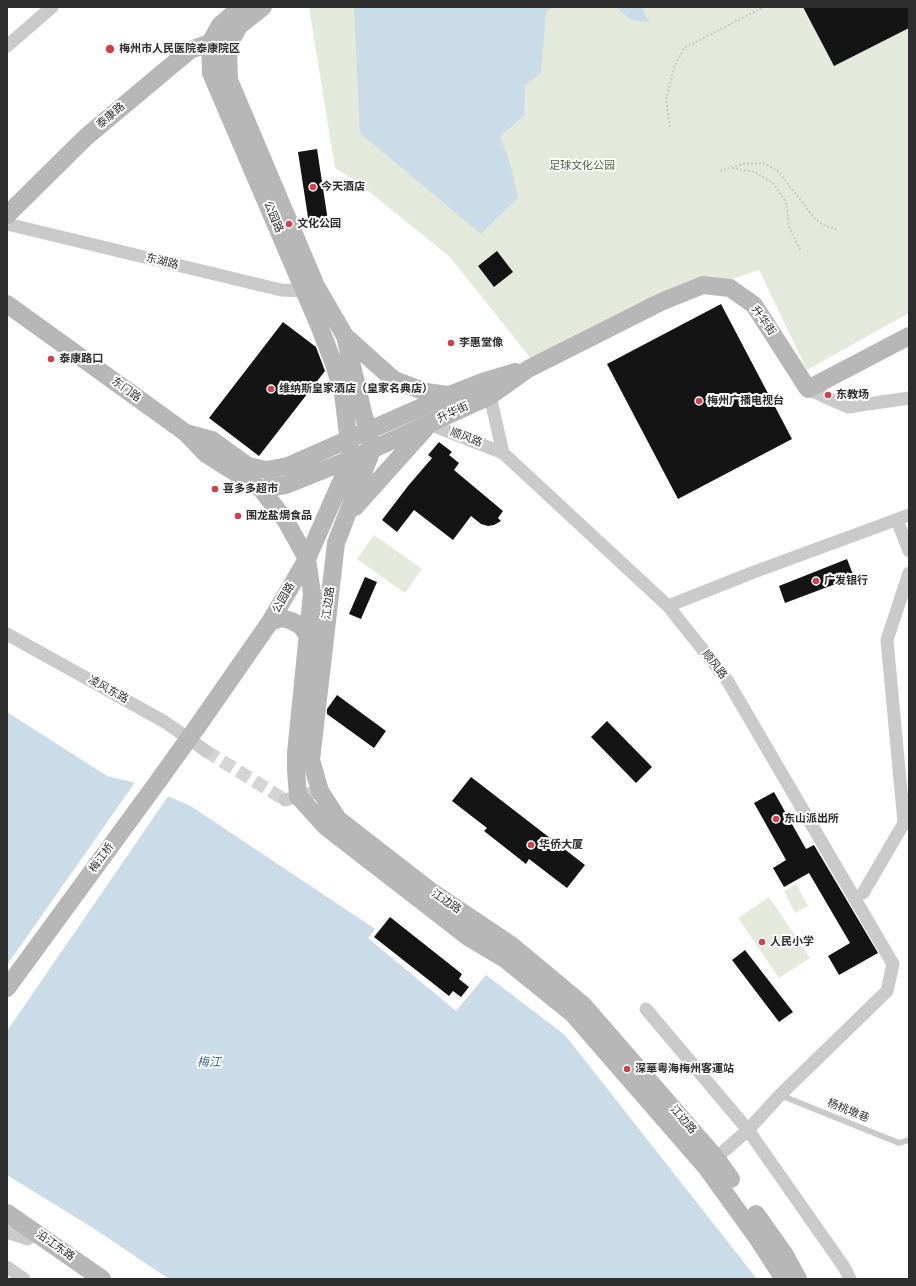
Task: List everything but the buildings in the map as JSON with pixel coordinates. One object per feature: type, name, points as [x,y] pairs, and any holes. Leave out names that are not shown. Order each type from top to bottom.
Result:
[{"type":"main road","points":[[210,43],[220,25],[241,7]]},
{"type":"main road","points":[[228,46],[239,26],[263,7]]},
{"type":"main road","name":"泰康路","points":[[7,215],[86,137],[190,50],[210,43],[228,46]]},
{"type":"main road","name":"公园路","points":[[210,43],[211,73],[310,289],[345,336],[372,450]]},
{"type":"main road","name":"公园路","points":[[197,727],[270,622],[307,559],[351,458],[343,394],[310,289],[229,80],[228,46]]},
{"type":"main road","name":"升华街","points":[[351,458],[372,450],[490,396],[528,369],[661,302],[703,285],[730,288],[754,305],[808,389]]},
{"type":"main road","name":"东门路","points":[[7,304],[186,433],[206,454],[261,489]]},
{"type":"main road","points":[[345,336],[394,380],[426,392],[449,395]]},
{"type":"main road","points":[[808,389],[909,336]]},
{"type":"main road","name":"升华街","points":[[349,440],[449,395],[482,382],[528,369]]},
{"type":"main road","points":[[348,515],[429,424]]},
{"type":"main road","name":"东门路","points":[[186,433],[212,440],[248,466],[266,470],[288,466],[349,440]]},
{"type":"main road","name":"江边路","points":[[372,450],[336,543],[311,760],[320,791],[338,819],[432,892],[511,945],[583,1005],[716,1158],[785,1255],[798,1279]]},
{"type":"main road","points":[[307,559],[286,522],[261,489],[286,484],[351,458]]},
{"type":"main road","name":"江边路","points":[[307,559],[312,593],[296,753],[296,770],[292,798],[326,827],[468,937],[505,959],[573,1014],[706,1166],[758,1239],[784,1279]]},
{"type":"main road","points":[[270,622],[282,618],[292,621],[301,626],[308,636]]},
{"type":"main road","name":"梅江桥","points":[[7,988],[197,727]]},
{"type":"main road","name":"沿江东路","points":[[8,1223],[102,1279]]},
{"type":"street","points":[[7,46],[52,7]]},
{"type":"street","name":"东湖路","points":[[7,224],[280,290],[310,289]]},
{"type":"street","points":[[808,389],[848,407],[909,398]]},
{"type":"street","name":"顺风路","points":[[490,396],[503,453]]},
{"type":"street","name":"顺风路","points":[[429,424],[503,453],[668,606],[727,680],[893,964],[887,991],[780,1095],[748,1130],[716,1158]]},
{"type":"street","points":[[668,606],[754,572],[903,518],[909,551]]},
{"type":"street","points":[[862,893],[904,823],[887,640],[909,573]]},
{"type":"street","name":"凌风东路","points":[[7,634],[166,722],[206,751]]},
{"type":"street","points":[[292,798],[320,791]]},
{"type":"street","points":[[646,1009],[748,1130],[844,1267],[850,1279]]},
{"type":"street","points":[[8,1223],[28,1239]]},
{"type":"street","points":[[7,1267],[24,1279]]},
{"type":"lane","name":"杨桃墩巷","points":[[780,1095],[899,1143],[909,1140]]},
{"type":"path","points":[[670,127],[666,99],[675,65],[684,48],[764,7]]},
{"type":"path","points":[[720,171],[742,164],[763,163],[778,170],[816,220],[824,225],[838,230]]},
{"type":"path","points":[[731,168],[754,172],[772,183],[786,202],[789,227],[801,251]]},
{"type":"green space","name":"足球文化公园","points":[[309,7],[909,7],[909,313],[807,370],[759,270],[673,299],[536,365],[450,257],[356,181],[335,168]]},
{"type":"green space","points":[[374,535],[422,569],[405,593],[357,559]]},
{"type":"green space","points":[[796,884],[808,906],[795,913],[784,891]]},
{"type":"green space","points":[[769,897],[810,958],[779,978],[738,918]]},
{"type":"water","points":[[354,7],[555,7],[546,11],[541,73],[525,85],[524,116],[500,136],[511,167],[518,198],[481,234],[360,133]]},
{"type":"water","points":[[615,7],[642,7],[649,22],[632,20]]},
{"type":"water","name":"梅江","points":[[7,712],[107,776],[136,783],[189,805],[375,929],[368,938],[456,1011],[486,975],[565,1035],[757,1279],[169,1279],[93,1228],[7,1175]]},
{"type":"pier","points":[[136,781],[169,795],[7,1031],[7,965]]},
{"type":"tunnel","points":[[206,751],[285,800]]},
{"type":"place","name":"梅州市人民医院泰康院区","points":[[110,49]]},
{"type":"place","name":"今天酒店","points":[[313,187]]},
{"type":"place","name":"文化公园","points":[[289,224]]},
{"type":"place","name":"李惠堂像","points":[[451,343]]},
{"type":"place","name":"泰康路口","points":[[51,359]]},
{"type":"place","name":"维纳斯皇家酒店（皇家名典店）","points":[[271,389]]},
{"type":"place","name":"东教场","points":[[828,395]]},
{"type":"place","name":"梅州广播电视台","points":[[699,401]]},
{"type":"place","name":"喜多多超市","points":[[215,489]]},
{"type":"place","name":"围龙盐焗食品","points":[[238,516]]},
{"type":"place","name":"广发银行","points":[[816,581]]},
{"type":"place","name":"东山派出所","points":[[776,819]]},
{"type":"place","name":"华侨大厦","points":[[531,845]]},
{"type":"place","name":"人民小学","points":[[762,942]]},
{"type":"place","name":"深華粵海梅州客運站","points":[[627,1069]]}]
